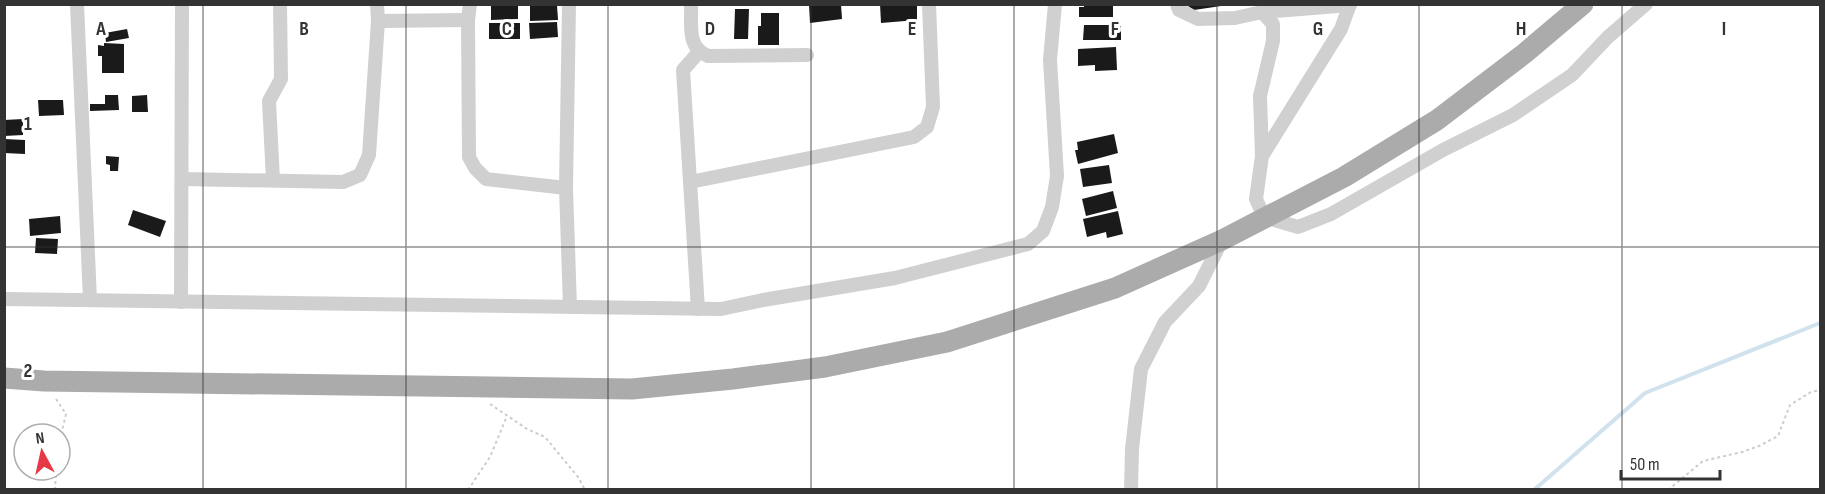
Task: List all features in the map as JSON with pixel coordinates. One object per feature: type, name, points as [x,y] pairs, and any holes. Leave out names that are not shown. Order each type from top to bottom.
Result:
[{"type":"main road","points":[[4,378],[44,381],[632,388],[733,379],[825,367],[946,342],[1115,288],[1222,240],[1344,177],[1437,120],[1525,53],[1582,4]]},
{"type":"street","points":[[77,4],[90,300]]},
{"type":"street","points":[[181,302],[182,4]]},
{"type":"street","points":[[273,180],[269,101],[281,79],[280,4]]},
{"type":"street","points":[[182,179],[343,182],[360,175],[369,155],[378,21],[376,4]]},
{"type":"street","points":[[470,4],[468,20],[469,157],[486,180],[566,188]]},
{"type":"street","points":[[569,4],[566,188],[570,307]]},
{"type":"street","points":[[691,4],[692,42],[699,52],[708,56],[807,55]]},
{"type":"street","points":[[690,182],[914,137],[927,127],[933,107],[929,4]]},
{"type":"street","points":[[4,299],[721,309],[895,278],[1029,244],[1043,231],[1052,207],[1057,176],[1050,60],[1055,4]]},
{"type":"street","points":[[1177,4],[1179,10],[1198,19],[1235,18],[1262,12],[1350,5],[1341,28],[1262,156]]},
{"type":"street","points":[[1262,12],[1273,24],[1273,41],[1260,96],[1262,156],[1256,199],[1264,217],[1298,227],[1330,214],[1443,150],[1513,115],[1572,75],[1608,37],[1646,4]]},
{"type":"street","points":[[378,21],[468,20]]},
{"type":"street","points":[[698,309],[683,70],[699,52]]},
{"type":"street","points":[[1131,489],[1132,449],[1141,369],[1165,322],[1199,286],[1222,240]]},
{"type":"path","points":[[44,381],[66,414],[64,422]]},
{"type":"path","points":[[466,387],[527,429],[545,438],[578,477],[585,489]]},
{"type":"path","points":[[1668,489],[1704,461],[1742,452],[1778,436],[1790,405],[1811,392],[1821,390]]},
{"type":"path","points":[[468,489],[490,456],[507,416]]},
{"type":"building","points":[[841,4],[842,19],[810,23],[809,5]]},
{"type":"building","points":[[880,4],[917,4],[917,20],[881,23]]},
{"type":"building","points":[[1084,4],[1113,4],[1113,17],[1079,17],[1079,7],[1084,7]]},
{"type":"building","points":[[1185,4],[1220,4],[1221,6],[1194,10]]},
{"type":"building","points":[[491,5],[518,5],[518,19],[491,20]]},
{"type":"building","points":[[557,5],[558,20],[530,21],[530,6]]},
{"type":"building","points":[[735,9],[749,9],[748,39],[734,39]]},
{"type":"building","points":[[761,13],[779,13],[779,45],[758,45]]},
{"type":"building","points":[[557,22],[558,37],[530,39],[529,23]]},
{"type":"building","points":[[489,23],[520,23],[520,39],[489,39]]},
{"type":"building","points":[[1084,25],[1121,25],[1121,40],[1083,40]]},
{"type":"building","points":[[127,29],[129,38],[106,42],[105,33]]},
{"type":"building","points":[[104,43],[124,44],[124,73],[102,73],[102,56],[98,56],[98,45],[104,46]]},
{"type":"building","points":[[1116,47],[1117,70],[1095,71],[1095,65],[1078,66],[1078,49]]},
{"type":"building","points":[[105,95],[118,95],[119,110],[90,111],[90,104],[105,104]]},
{"type":"building","points":[[147,95],[148,112],[132,112],[132,96]]},
{"type":"building","points":[[38,100],[63,100],[64,115],[39,116]]},
{"type":"building","points":[[23,119],[23,135],[4,136],[4,120]]},
{"type":"building","points":[[1114,134],[1118,153],[1078,164],[1075,150],[1078,150],[1077,142]]},
{"type":"building","points":[[4,139],[25,140],[25,154],[4,153]]},
{"type":"building","points":[[106,156],[119,157],[118,171],[110,171],[110,165],[106,164]]},
{"type":"building","points":[[1109,165],[1112,183],[1083,187],[1080,169]]},
{"type":"building","points":[[1113,191],[1117,208],[1086,216],[1082,199]]},
{"type":"building","points":[[133,210],[166,221],[160,237],[128,225]]},
{"type":"building","points":[[1118,211],[1123,234],[1107,238],[1106,232],[1087,237],[1083,219]]},
{"type":"building","points":[[60,216],[61,233],[30,236],[29,219]]},
{"type":"building","points":[[36,238],[58,239],[57,254],[35,253]]},
{"type":"waterway","points":[[1534,490],[1645,393],[1820,323]]}]
